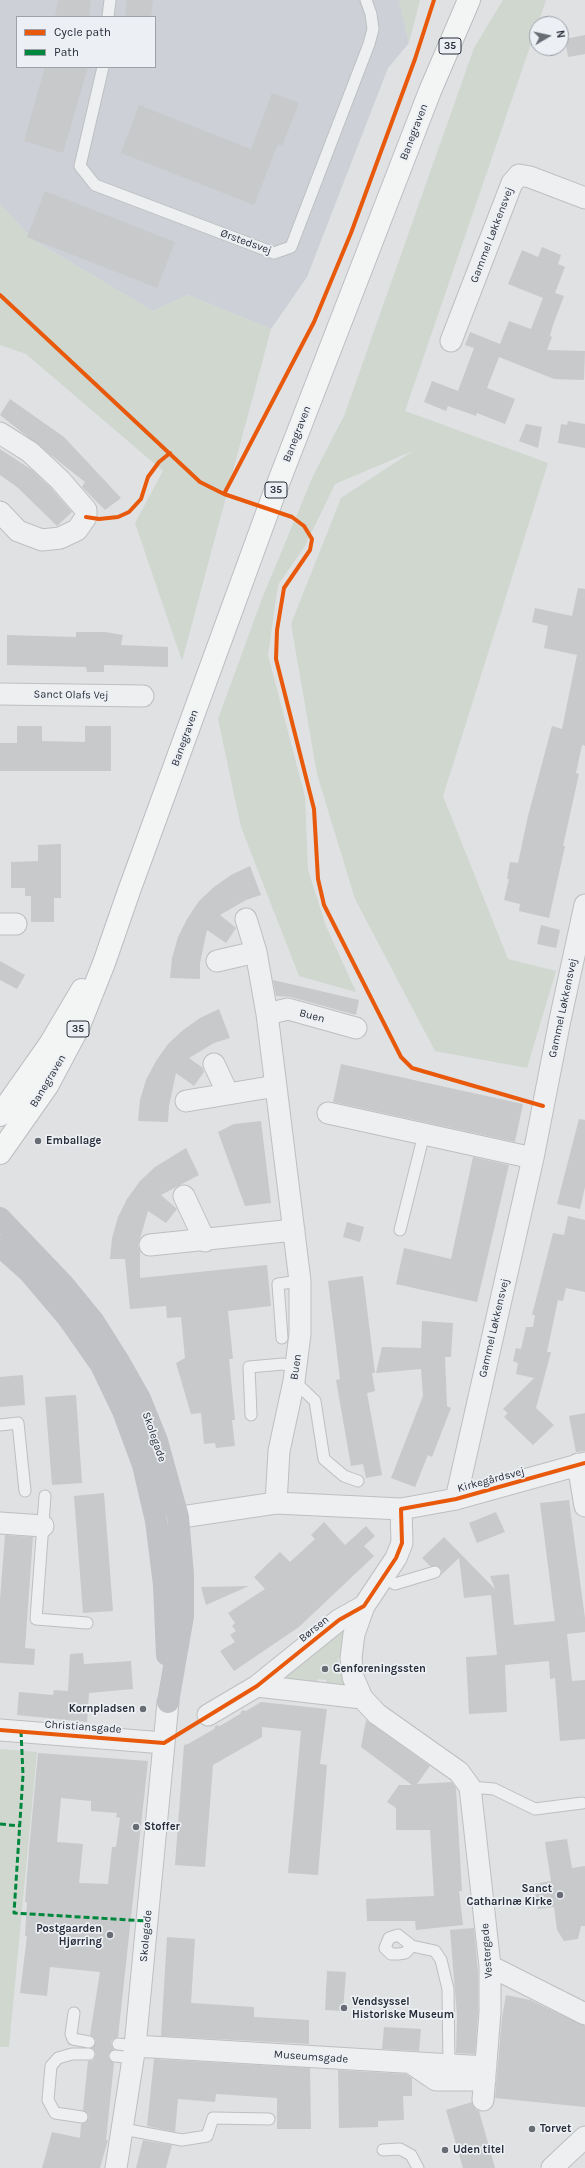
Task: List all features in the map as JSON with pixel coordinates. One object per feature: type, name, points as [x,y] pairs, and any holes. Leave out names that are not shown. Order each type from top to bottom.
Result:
[{"type":"main road","name":"Banegraven","points":[[430,91],[455,0]]},
{"type":"main road","name":"Banegraven","points":[[0,1153],[47,1086],[79,1026],[104,963],[274,494],[430,91],[469,0]]},
{"type":"main road","name":"Banegraven","points":[[0,1115],[50,1044],[93,970],[129,891]]},
{"type":"street","name":"Gammel Løkkensvej","points":[[451,341],[512,183],[519,175],[530,177],[585,198]]},
{"type":"street","points":[[0,433],[30,452],[60,480],[86,510],[86,517],[77,530],[60,538],[42,540],[18,531],[0,512]]},
{"type":"street","name":"Sanct Olafs Vej","points":[[0,694],[143,696]]},
{"type":"street","name":"Gammel Løkkensvej","points":[[456,1499],[533,1158],[560,1020],[585,905]]},
{"type":"street","name":"Buen","points":[[246,919],[256,952],[267,1014],[300,1281],[300,1334],[295,1374],[279,1451],[276,1503]]},
{"type":"street","points":[[217,961],[256,952]]},
{"type":"street","name":"Buen","points":[[267,1014],[288,1009],[356,1028]]},
{"type":"street","points":[[214,1064],[228,1094]]},
{"type":"street","points":[[186,1101],[276,1086]]},
{"type":"street","points":[[328,1113],[533,1158]]},
{"type":"street","points":[[184,1196],[205,1241]]},
{"type":"street","name":"Skolegade","points":[[0,1218],[63,1284],[94,1322],[118,1360],[140,1398],[158,1441],[178,1517],[184,1575],[183,1616],[168,1702],[125,2051],[123,2129],[116,2168]]},
{"type":"street","points":[[150,1245],[205,1241],[294,1230]]},
{"type":"street","name":"Skolegade","points":[[0,1246],[29,1272],[68,1318],[101,1365],[123,1410],[143,1465],[156,1521],[164,1585],[168,1702]]},
{"type":"street","points":[[582,1463],[585,1506]]},
{"type":"street","name":"Kirkegårdsvej","points":[[156,1521],[276,1503],[401,1509],[456,1499],[582,1463]]},
{"type":"street","name":"Børsen","points":[[401,1509],[402,1543],[394,1563],[364,1606],[354,1634],[351,1658],[352,1677],[362,1698],[377,1714],[459,1772],[467,1783]]},
{"type":"street","points":[[0,1522],[43,1526]]},
{"type":"street","name":"Børsen","points":[[208,1715],[257,1686],[339,1620],[364,1606]]},
{"type":"street","points":[[257,1686],[362,1698]]},
{"type":"street","name":"Christiansgade","points":[[0,1730],[164,1742]]},
{"type":"street","name":"Vestergade","points":[[467,1783],[490,1966],[485,2082]]},
{"type":"street","points":[[490,1966],[583,2008]]},
{"type":"street","name":"Museumsgade","points":[[125,2051],[449,2065],[485,2082]]},
{"type":"street","points":[[410,2063],[436,2080],[485,2082]]},
{"type":"street","points":[[552,2168],[585,2137]]},
{"type":"lane","points":[[108,16],[110,0]]},
{"type":"lane","name":"Ørstedsvej","points":[[102,68],[80,166],[95,185],[274,253],[291,247],[369,44],[373,29],[371,14],[366,0]]},
{"type":"lane","points":[[400,1230],[424,1134]]},
{"type":"lane","points":[[282,1338],[278,1284],[300,1281]]},
{"type":"lane","points":[[251,1415],[249,1367],[283,1364],[295,1374],[315,1400],[324,1459],[344,1476],[358,1481]]},
{"type":"lane","points":[[0,1424],[18,1423],[25,1491]]},
{"type":"lane","points":[[45,1496],[36,1619],[87,1623]]},
{"type":"lane","points":[[384,1578],[395,1584],[435,1572]]},
{"type":"lane","points":[[467,1783],[494,1789],[535,1809],[582,1803]]},
{"type":"lane","points":[[412,1946],[435,1951],[441,1960],[448,1989],[449,2065]]},
{"type":"lane","points":[[74,2013],[71,2034],[73,2039],[89,2042]]},
{"type":"lane","points":[[82,2117],[55,2113],[48,2100],[51,2066],[58,2058],[72,2054],[89,2054]]},
{"type":"lane","points":[[123,2129],[182,2140],[207,2136],[213,2118],[269,2119]]},
{"type":"lane","points":[[383,2150],[400,2149],[411,2155],[418,2168]]},
{"type":"shaded area","points":[[0,0],[399,0],[409,43],[388,68],[307,277],[271,329],[188,295],[153,311],[33,240],[0,204]]},
{"type":"shaded area","points":[[420,0],[409,43],[399,1]]},
{"type":"shaded area","points":[[503,0],[546,0],[541,16],[529,16],[529,50],[405,411],[548,463],[443,796],[508,959],[556,971],[527,1068],[435,1051],[355,899],[317,774],[291,624],[341,498],[413,451],[335,484],[305,546],[278,585],[268,655],[305,797],[308,870],[326,926],[356,992],[299,976],[241,827],[218,719],[263,596],[313,476],[344,416],[474,48]]},
{"type":"shaded area","points":[[0,204],[33,240],[153,311],[188,295],[271,329],[182,661],[135,523],[163,471],[26,354],[0,345]]},
{"type":"shaded area","points":[[341,1631],[344,1633],[344,1657],[338,1658],[339,1667],[345,1666],[345,1685],[342,1687],[326,1686],[326,1680],[318,1679],[317,1685],[284,1682],[281,1675]]},
{"type":"shaded area","points":[[0,1749],[37,1752],[9,2047],[0,2047]]},
{"type":"building","points":[[58,0],[91,0],[89,16],[55,16]]},
{"type":"building","points":[[127,0],[153,0],[151,16],[125,16]]},
{"type":"building","points":[[585,35],[585,54],[568,57],[569,38]]},
{"type":"building","points":[[45,68],[88,68],[63,153],[24,141]]},
{"type":"building","points":[[272,93],[299,103],[282,146],[278,144],[254,205],[121,153],[139,105],[251,149]]},
{"type":"building","points":[[45,191],[175,242],[157,288],[27,237]]},
{"type":"building","points":[[542,247],[561,255],[558,264],[565,267],[555,293],[564,296],[553,325],[550,336],[552,337],[547,350],[585,351],[584,380],[554,379],[499,357],[487,388],[515,399],[505,424],[477,413],[476,416],[448,406],[446,411],[424,402],[432,381],[458,391],[474,348],[465,345],[470,332],[500,344],[509,321],[531,329],[543,298],[508,284],[522,250],[538,257]]},
{"type":"building","points":[[10,399],[64,437],[121,498],[105,510],[82,487],[85,482],[0,415]]},
{"type":"building","points":[[568,421],[585,424],[585,448],[558,443],[561,424],[567,425]]},
{"type":"building","points":[[526,424],[542,427],[538,448],[519,441]]},
{"type":"building","points":[[0,449],[32,470],[51,488],[72,512],[57,526],[17,487],[0,475]]},
{"type":"building","points":[[578,588],[585,589],[585,746],[582,745],[576,773],[579,774],[549,918],[519,911],[520,904],[504,900],[509,879],[507,879],[510,862],[518,863],[528,816],[552,726],[562,729],[577,655],[544,648],[548,626],[532,622],[535,608],[572,616]]},
{"type":"building","points":[[76,632],[105,632],[123,635],[121,645],[168,647],[168,667],[104,665],[104,672],[87,672],[86,667],[7,665],[7,635],[76,637]]},
{"type":"building","points":[[17,726],[42,726],[42,741],[85,742],[85,726],[111,726],[111,771],[0,771],[0,743],[17,743]]},
{"type":"building","points":[[61,844],[61,898],[54,898],[54,922],[31,922],[31,896],[25,896],[25,888],[11,888],[11,862],[38,861],[38,845]]},
{"type":"building","points":[[250,866],[261,895],[246,900],[220,915],[236,928],[226,943],[207,930],[200,963],[200,979],[170,978],[172,958],[178,937],[187,919],[199,901],[214,887],[231,875]]},
{"type":"building","points":[[541,925],[560,930],[556,948],[537,944]]},
{"type":"building","points":[[0,961],[25,975],[17,989],[0,980]]},
{"type":"building","points":[[273,980],[359,1000],[356,1015],[291,997],[276,996]]},
{"type":"building","points":[[219,1009],[230,1038],[214,1043],[189,1058],[203,1068],[204,1072],[194,1086],[176,1073],[169,1106],[168,1122],[138,1121],[140,1100],[146,1080],[156,1061],[168,1044],[183,1030],[200,1018]]},
{"type":"building","points":[[341,1064],[523,1104],[515,1142],[333,1102]]},
{"type":"building","points":[[579,1119],[585,1120],[585,1187],[580,1209],[557,1204]]},
{"type":"building","points":[[261,1121],[271,1203],[245,1206],[218,1132],[234,1124]]},
{"type":"building","points":[[186,1148],[199,1175],[161,1195],[177,1209],[166,1223],[148,1211],[138,1246],[140,1252],[140,1278],[267,1265],[271,1306],[228,1311],[233,1359],[229,1359],[235,1420],[232,1420],[235,1446],[216,1448],[215,1443],[204,1444],[201,1413],[191,1414],[176,1363],[185,1358],[181,1317],[167,1318],[166,1306],[130,1309],[125,1259],[110,1259],[112,1238],[118,1217],[127,1199],[140,1181],[155,1167]]},
{"type":"building","points":[[473,1157],[509,1165],[477,1302],[396,1284],[404,1248],[451,1259]]},
{"type":"building","points":[[568,1216],[585,1220],[585,1292],[566,1288],[563,1301],[558,1300],[547,1352],[551,1352],[536,1408],[554,1425],[533,1445],[504,1417],[508,1413],[503,1409],[534,1378],[516,1374],[518,1363],[513,1361],[516,1348],[521,1349],[526,1327],[533,1327],[535,1315],[532,1315],[553,1233],[564,1235]]},
{"type":"building","points":[[347,1222],[364,1227],[360,1242],[343,1237]]},
{"type":"building","points":[[363,1276],[375,1373],[372,1373],[375,1391],[367,1393],[382,1475],[366,1478],[363,1464],[351,1466],[336,1380],[340,1379],[328,1281]]},
{"type":"building","points":[[422,1321],[453,1323],[451,1357],[445,1357],[447,1406],[451,1408],[432,1457],[428,1455],[415,1487],[391,1478],[423,1396],[421,1369],[376,1373],[382,1347],[421,1348]]},
{"type":"building","points":[[23,1375],[25,1405],[0,1407],[0,1377]]},
{"type":"building","points":[[76,1395],[82,1483],[52,1485],[45,1397]]},
{"type":"building","points":[[585,1413],[585,1451],[576,1452],[569,1416]]},
{"type":"building","points":[[104,1493],[113,1611],[83,1613],[74,1496]]},
{"type":"building","points":[[569,1500],[585,1618],[585,1632],[567,1634],[572,1681],[585,1680],[585,1739],[560,1741],[555,1678],[550,1679],[549,1661],[505,1665],[507,1712],[469,1714],[466,1657],[497,1655],[491,1595],[464,1598],[459,1558],[441,1575],[442,1570],[439,1567],[430,1566],[422,1558],[444,1537],[495,1589],[490,1576],[509,1574],[514,1625],[555,1621],[540,1503]]},
{"type":"building","points":[[496,1512],[505,1532],[477,1543],[469,1523]]},
{"type":"building","points":[[324,1522],[345,1545],[366,1526],[375,1536],[364,1546],[374,1556],[299,1627],[234,1671],[220,1651],[235,1642],[230,1635],[236,1631],[232,1626],[235,1623],[228,1613],[265,1589],[254,1577],[280,1552],[290,1562],[315,1539],[311,1535]]},
{"type":"building","points":[[5,1535],[33,1537],[25,1648],[35,1649],[34,1665],[0,1663],[0,1599]]},
{"type":"building","points":[[249,1586],[206,1605],[201,1587]]},
{"type":"building","points":[[83,1653],[84,1664],[131,1661],[133,1689],[89,1693],[87,1722],[17,1715],[19,1692],[53,1695],[54,1690],[68,1691],[70,1654]]},
{"type":"building","points":[[261,1702],[327,1709],[320,1764],[327,1765],[318,1875],[288,1873],[301,1731],[262,1727],[262,1737],[213,1765],[205,1867],[175,1865],[184,1745],[214,1729],[216,1725],[220,1726],[240,1714],[242,1710],[246,1711]]},
{"type":"building","points":[[366,1720],[430,1766],[417,1784],[452,1782],[456,1788],[462,1891],[459,1891],[463,1925],[416,1930],[415,1921],[367,1921],[366,1899],[434,1896],[430,1830],[396,1830],[396,1808],[387,1802],[399,1785],[412,1785],[361,1747]]},
{"type":"building","points":[[38,1753],[148,1761],[118,2037],[112,2040],[111,2044],[114,2049],[108,2055],[109,2059],[114,2063],[106,2140],[108,2140],[100,2168],[42,2168],[52,2132],[80,2138],[81,2124],[85,2123],[89,2118],[88,2114],[83,2110],[88,2061],[93,2060],[96,2054],[92,2048],[96,2040],[90,2035],[100,1972],[50,1967],[47,1996],[20,1993],[27,1936],[25,1936],[27,1902],[25,1902]],"holes":[[[61,1798],[91,1801],[91,1811],[117,1813],[116,1817],[120,1818],[116,1847],[112,1847],[108,1884],[79,1883],[83,1844],[57,1842]]]},
{"type":"building","name":"Sanct Catharinæ Kirke","points":[[567,1839],[572,1868],[585,1866],[585,1926],[581,1926],[578,1939],[564,1941],[557,1930],[554,1907],[538,1909],[534,1884],[551,1881],[545,1842]]},
{"type":"building","points":[[474,1928],[478,1972],[478,2012],[475,2054],[456,2053],[457,2016],[450,1930]]},
{"type":"building","points":[[167,1937],[195,1939],[191,2003],[254,2007],[254,2017],[309,2020],[309,2044],[161,2036]]},
{"type":"building","points":[[327,1971],[346,1972],[343,2011],[325,2010]]},
{"type":"building","points":[[506,1995],[530,2000],[585,2026],[585,2107],[495,2098],[502,2017]]},
{"type":"building","points":[[384,2027],[421,2029],[419,2051],[382,2049]]},
{"type":"building","points":[[154,2059],[310,2068],[311,2129],[277,2129],[277,2098],[216,2094],[215,2102],[178,2099],[175,2132],[147,2126]]},
{"type":"building","points":[[338,2070],[406,2074],[412,2078],[412,2096],[403,2096],[404,2120],[378,2121],[378,2127],[339,2128]]},
{"type":"building","points":[[472,2102],[476,2110],[479,2111],[495,2168],[463,2168],[446,2110]]},
{"type":"building","points":[[143,2140],[172,2145],[166,2168],[136,2168]]},
{"type":"marked path","points":[[21,1731],[23,1775],[14,1913],[147,1921]]},
{"type":"marked path","points":[[0,1824],[20,1826]]},
{"type":"cycle path","points":[[224,494],[314,322],[351,233],[415,59],[434,0]]},
{"type":"cycle path","points":[[0,295],[200,482],[224,494],[292,517],[304,526],[312,539],[310,550],[284,588],[277,630],[276,659],[314,809],[318,879],[324,905],[401,1057],[412,1068],[543,1106]]},
{"type":"cycle path","points":[[86,517],[99,519],[118,517],[129,512],[141,499],[148,477],[159,462],[170,453]]},
{"type":"cycle path","points":[[0,1730],[164,1743],[257,1686],[339,1620],[364,1606],[396,1558],[402,1543],[401,1509],[456,1499],[585,1463]]},
{"type":"place","name":"Emballage","points":[[38,1141]]},
{"type":"place","name":"Genforeningssten","points":[[325,1669]]},
{"type":"place","name":"Kornpladsen","points":[[143,1709]]},
{"type":"place","name":"Stoffer","points":[[136,1827]]},
{"type":"place","name":"Sanct Catharinæ Kirke","points":[[560,1895]]},
{"type":"place","name":"Postgaarden Hjørring","points":[[110,1935]]},
{"type":"place","name":"Vendsyssel Historiske Museum","points":[[344,2008]]},
{"type":"place","name":"Torvet","points":[[532,2129]]},
{"type":"place","name":"Uden titel","points":[[445,2150]]}]
